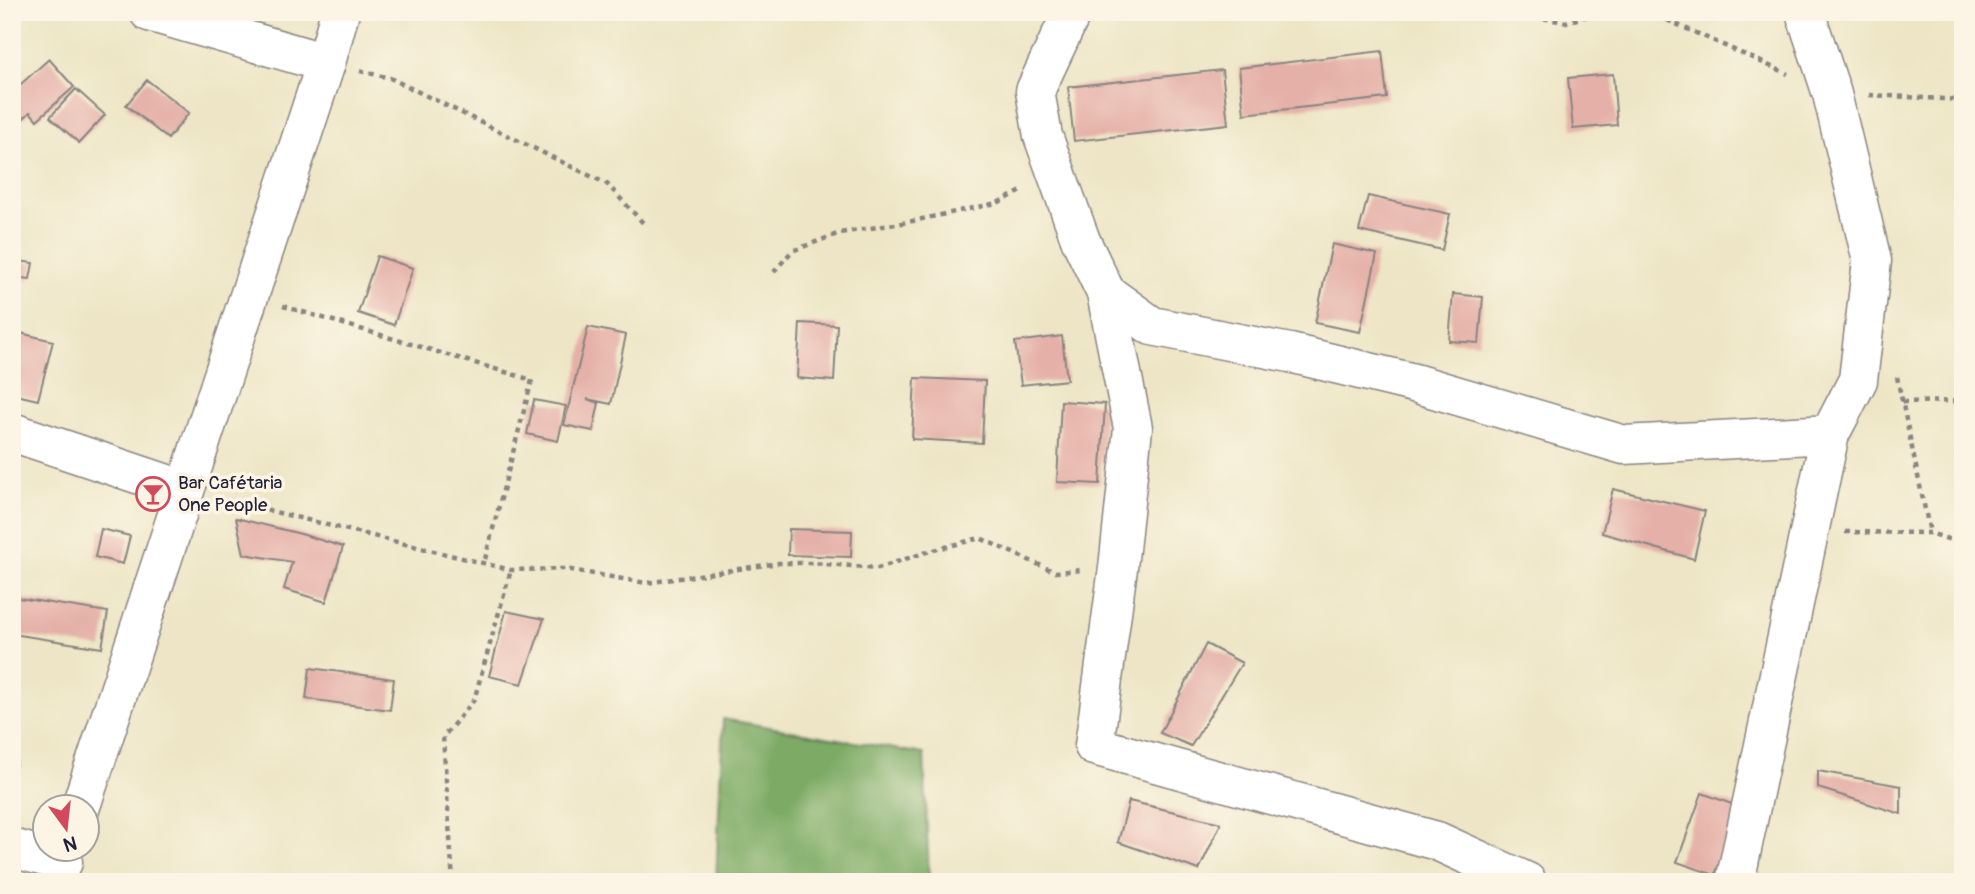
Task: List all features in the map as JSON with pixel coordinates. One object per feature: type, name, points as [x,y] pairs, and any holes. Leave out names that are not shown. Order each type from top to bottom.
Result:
[{"type":"street","points":[[149,12],[326,63]]},
{"type":"street","points":[[87,792],[326,63],[340,12]]},
{"type":"street","points":[[1072,12],[1035,91],[1043,136],[1082,241],[1106,293],[1133,428],[1118,568],[1094,746],[1437,841],[1527,882]]},
{"type":"street","points":[[1735,882],[1830,434],[1858,380],[1872,261],[1832,93],[1805,12]]},
{"type":"street","points":[[1106,293],[1152,326],[1290,353],[1414,383],[1624,445],[1830,434]]},
{"type":"street","points":[[12,432],[185,490]]},
{"type":"street","points":[[12,848],[63,864]]},
{"type":"path","points":[[1504,12],[1566,22],[1602,12]]},
{"type":"path","points":[[1649,12],[1832,93],[1963,100]]},
{"type":"path","points":[[326,63],[390,78],[607,184],[645,225]]},
{"type":"path","points":[[774,272],[792,251],[840,233],[997,203],[1057,175]]},
{"type":"path","points":[[249,295],[531,380],[484,563]]},
{"type":"path","points":[[1896,376],[1930,533]]},
{"type":"path","points":[[1902,402],[1963,401]]},
{"type":"path","points":[[185,490],[510,570],[565,569],[646,583],[779,564],[812,563],[878,568],[980,538],[1055,572],[1118,568]]},
{"type":"path","points":[[1809,531],[1930,533],[1963,544]]},
{"type":"path","points":[[453,882],[443,737],[474,700],[510,570]]},
{"type":"green space","points":[[723,719],[924,754],[929,882],[716,882]]},
{"type":"building","points":[[1382,51],[1387,98],[1244,114],[1239,68]]},
{"type":"building","points":[[49,59],[74,87],[37,120],[30,112],[24,118],[12,106],[18,96],[13,91]]},
{"type":"building","points":[[1222,70],[1228,124],[1074,141],[1068,87]]},
{"type":"building","points":[[1613,74],[1617,125],[1573,129],[1568,78]]},
{"type":"building","points":[[147,80],[189,113],[168,139],[126,105]]},
{"type":"building","points":[[76,89],[105,115],[79,143],[50,117]]},
{"type":"building","points":[[1368,196],[1450,214],[1442,250],[1359,231]]},
{"type":"building","points":[[1332,244],[1377,254],[1360,332],[1315,323]]},
{"type":"building","points":[[377,256],[413,268],[394,325],[358,313]]},
{"type":"building","points":[[12,260],[33,263],[30,279],[12,277]]},
{"type":"building","points":[[1453,294],[1483,297],[1479,343],[1449,341]]},
{"type":"building","points":[[800,323],[837,325],[834,381],[797,378]]},
{"type":"building","points":[[588,327],[626,335],[611,404],[587,399],[599,403],[593,431],[564,425]]},
{"type":"building","points":[[12,331],[53,341],[38,400],[12,394]]},
{"type":"building","points":[[1062,336],[1067,380],[1021,385],[1015,342]]},
{"type":"building","points":[[915,378],[985,381],[982,443],[912,439]]},
{"type":"building","points":[[534,400],[566,406],[558,441],[527,434]]},
{"type":"building","points":[[1061,401],[1105,404],[1100,484],[1057,482]]},
{"type":"building","points":[[1613,489],[1705,511],[1694,559],[1602,533]]},
{"type":"building","points":[[236,518],[343,547],[326,602],[284,589],[292,562],[244,554]]},
{"type":"building","points":[[101,529],[130,536],[123,564],[95,557]]},
{"type":"building","points":[[789,529],[852,531],[851,557],[788,555]]},
{"type":"building","points":[[12,597],[108,612],[102,648],[12,634]]},
{"type":"building","points":[[506,611],[544,619],[522,684],[489,676]]},
{"type":"building","points":[[1206,644],[1242,663],[1191,746],[1160,733]]},
{"type":"building","points":[[310,668],[394,679],[390,710],[306,699]]},
{"type":"building","points":[[12,724],[21,725],[16,765],[12,764]]},
{"type":"building","points":[[1818,771],[1901,786],[1901,814],[1818,788]]},
{"type":"building","points":[[1702,793],[1740,807],[1715,875],[1677,862]]},
{"type":"building","points":[[1129,801],[1221,823],[1199,870],[1118,842]]},
{"type":"place","name":"Bar Cafétaria One People","points":[[153,494]]}]
